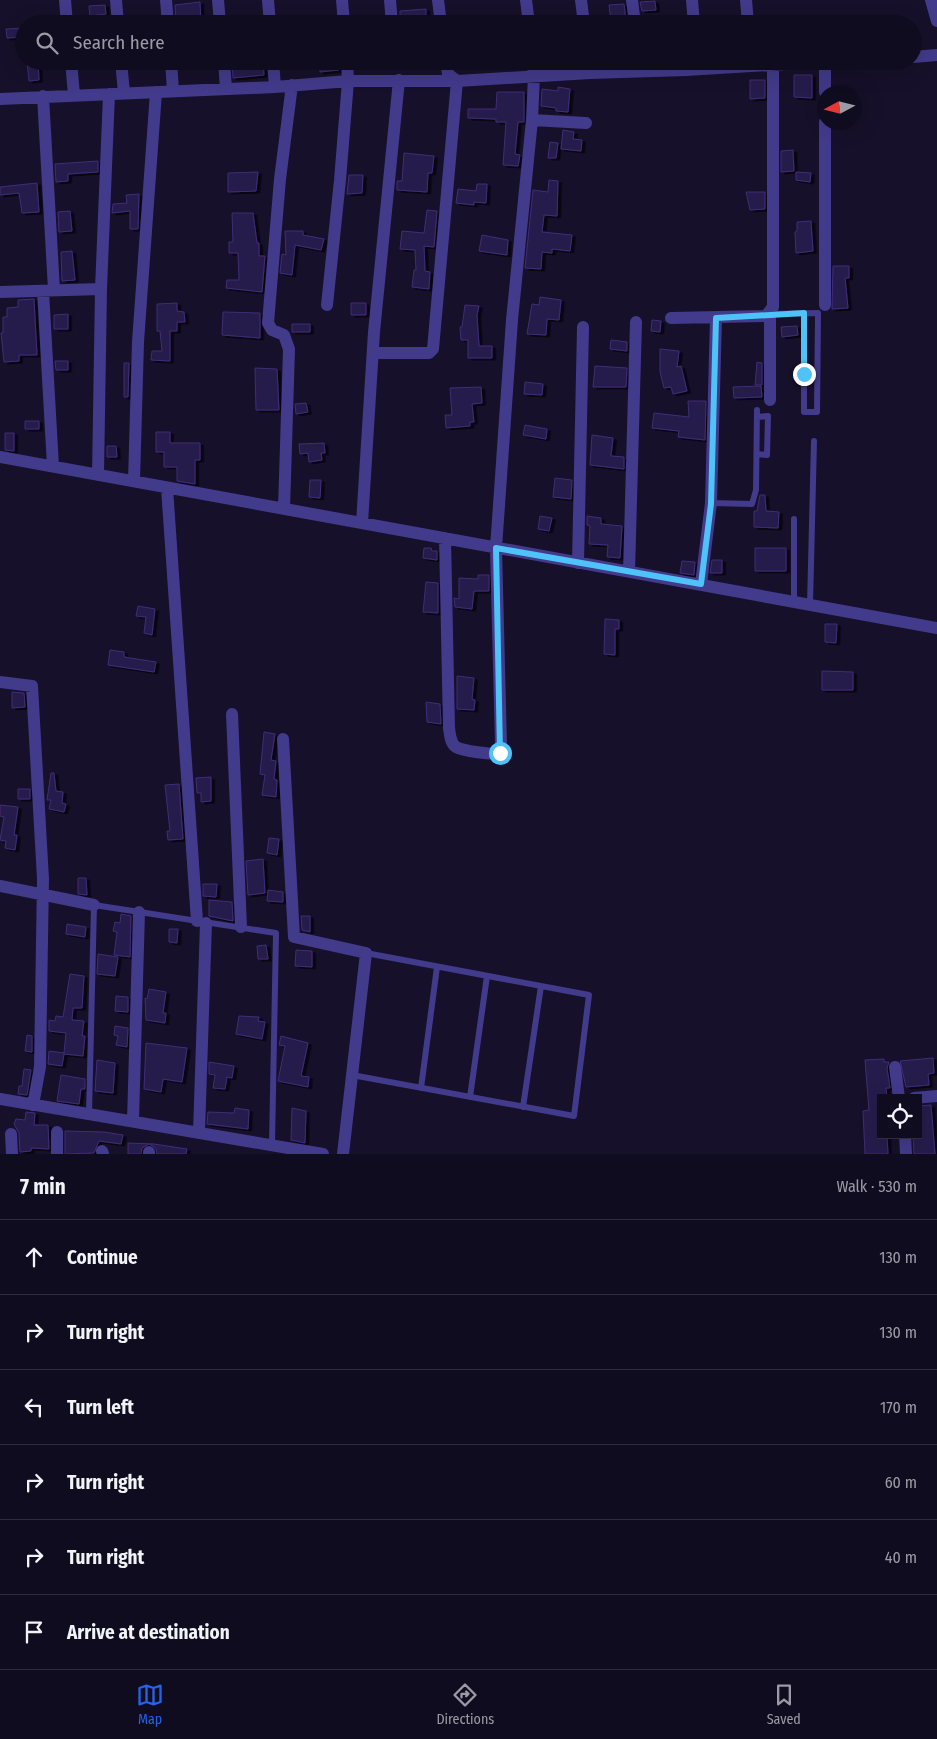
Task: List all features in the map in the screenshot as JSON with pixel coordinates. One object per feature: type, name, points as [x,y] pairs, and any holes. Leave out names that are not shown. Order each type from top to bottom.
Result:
[{"type":"street","points":[[65,0],[66,15]]},
{"type":"street","points":[[116,0],[117,15]]},
{"type":"street","points":[[166,0],[167,15]]},
{"type":"street","points":[[218,0],[219,15]]},
{"type":"street","points":[[268,0],[269,15]]},
{"type":"street","points":[[342,0],[343,15]]},
{"type":"street","points":[[390,0],[391,15]]},
{"type":"street","points":[[438,0],[440,15]]},
{"type":"street","points":[[526,0],[527,15]]},
{"type":"street","points":[[581,0],[583,15]]},
{"type":"street","points":[[632,0],[634,15]]},
{"type":"street","points":[[692,0],[693,15]]},
{"type":"street","points":[[746,0],[747,15]]},
{"type":"street","points":[[931,0],[937,21]]},
{"type":"street","points":[[922,56],[937,55]]},
{"type":"street","points":[[72,70],[74,95]]},
{"type":"street","points":[[122,70],[124,93]]},
{"type":"street","points":[[172,70],[173,91]]},
{"type":"street","points":[[225,70],[226,89]]},
{"type":"street","points":[[274,70],[275,87]]},
{"type":"street","points":[[327,305],[348,81],[347,70]]},
{"type":"street","points":[[447,70],[448,74],[457,81]]},
{"type":"street","points":[[445,538],[449,728],[452,742],[456,747],[494,755],[500,753],[501,745],[496,548],[512,320],[532,120],[534,70]]},
{"type":"street","points":[[0,99],[275,87],[348,81],[457,81],[534,75],[569,70]]},
{"type":"street","points":[[770,400],[770,314],[773,307],[772,70]]},
{"type":"street","points":[[826,85],[829,70]]},
{"type":"street","points":[[362,523],[372,353],[399,80]]},
{"type":"street","points":[[372,353],[428,353],[433,349],[457,81]]},
{"type":"street","points":[[284,509],[289,349],[284,334],[272,330],[268,323],[280,179],[292,85]]},
{"type":"street","points":[[134,481],[138,342],[156,92]]},
{"type":"street","points":[[98,474],[100,289],[109,94]]},
{"type":"street","points":[[43,96],[53,466]]},
{"type":"street","points":[[532,120],[586,123]]},
{"type":"street","points":[[825,130],[825,305]]},
{"type":"street","points":[[0,292],[100,289]]},
{"type":"street","points":[[671,318],[766,316],[770,314]]},
{"type":"street","points":[[701,584],[711,504],[716,318]]},
{"type":"street","points":[[628,572],[636,322]]},
{"type":"street","points":[[578,563],[583,326]]},
{"type":"street","points":[[0,457],[937,628]]},
{"type":"street","points":[[168,488],[201,922],[199,1132]]},
{"type":"street","points":[[0,682],[32,686],[42,894],[40,1067],[33,1104]]},
{"type":"street","points":[[232,714],[241,927]]},
{"type":"street","points":[[283,739],[294,937],[366,954],[343,1154]]},
{"type":"street","points":[[0,886],[94,905]]},
{"type":"street","points":[[134,1121],[139,912]]},
{"type":"street","points":[[895,1067],[898,1094]]},
{"type":"street","points":[[922,1097],[937,1096]]},
{"type":"street","points":[[0,1099],[199,1132],[255,1148],[272,1144],[323,1154]]},
{"type":"street","points":[[57,1132],[57,1154]]},
{"type":"street","points":[[11,1134],[12,1154]]},
{"type":"street","points":[[905,1139],[906,1154]]},
{"type":"lane","points":[[770,314],[804,313],[818,313],[817,412],[804,412],[804,313]]},
{"type":"lane","points":[[804,352],[818,352]]},
{"type":"lane","points":[[804,374],[818,374]]},
{"type":"lane","points":[[711,504],[752,504],[756,490],[757,413],[768,416],[767,454],[757,454]]},
{"type":"lane","points":[[810,605],[814,441]]},
{"type":"lane","points":[[794,519],[794,602]]},
{"type":"lane","points":[[89,1114],[94,905],[241,927],[276,933],[272,1144]]},
{"type":"lane","points":[[352,1075],[574,1116],[590,996],[366,954]]},
{"type":"lane","points":[[421,1088],[437,967]]},
{"type":"lane","points":[[470,1097],[487,976]]},
{"type":"lane","points":[[524,1107],[541,986]]},
{"type":"building","points":[[655,1],[656,10],[642,11],[640,2]]},
{"type":"building","points":[[200,2],[201,15],[176,15],[175,5]]},
{"type":"building","points":[[624,4],[625,15],[610,15],[609,5]]},
{"type":"building","points":[[105,5],[106,14],[90,15],[89,6]]},
{"type":"building","points":[[426,9],[426,15],[400,15],[400,11]]},
{"type":"building","points":[[15,28],[15,38],[7,38],[6,29]]},
{"type":"building","points":[[28,70],[38,70],[39,80],[29,81]]},
{"type":"building","points":[[233,70],[264,70],[264,75],[233,78]]},
{"type":"building","points":[[320,70],[339,70],[320,72]]},
{"type":"building","points":[[794,75],[812,75],[812,98],[794,97]]},
{"type":"building","points":[[750,80],[765,80],[765,98],[750,99]]},
{"type":"building","points":[[558,87],[570,89],[568,112],[556,111],[556,108],[541,106],[542,89],[558,91]]},
{"type":"building","points":[[497,92],[524,92],[524,122],[518,122],[515,154],[520,155],[518,166],[503,165],[506,122],[496,122],[496,119],[468,118],[468,109],[496,109]]},
{"type":"building","points":[[563,130],[574,132],[573,139],[582,140],[581,151],[561,149]]},
{"type":"building","points":[[550,142],[558,143],[556,158],[548,158]]},
{"type":"building","points":[[793,150],[794,171],[781,172],[781,151]]},
{"type":"building","points":[[404,153],[434,156],[432,173],[428,173],[427,192],[397,190],[397,181],[402,181]]},
{"type":"building","points":[[98,161],[98,172],[68,174],[68,181],[56,182],[55,164]]},
{"type":"building","points":[[258,172],[256,191],[228,192],[228,173]]},
{"type":"building","points":[[796,172],[811,173],[810,182],[796,180]]},
{"type":"building","points":[[349,175],[363,175],[362,193],[347,194]]},
{"type":"building","points":[[549,180],[558,181],[557,216],[544,215],[542,232],[572,235],[570,251],[552,249],[552,253],[542,252],[541,269],[525,268],[533,190],[548,192]]},
{"type":"building","points":[[37,183],[39,212],[22,213],[19,193],[0,195],[0,187]]},
{"type":"building","points":[[477,184],[487,184],[486,203],[474,202],[474,205],[456,203],[458,189],[476,191]]},
{"type":"building","points":[[746,192],[765,192],[765,209],[750,210]]},
{"type":"building","points":[[139,194],[138,229],[130,229],[130,211],[112,213],[113,204],[127,203],[126,195]]},
{"type":"building","points":[[427,210],[437,211],[434,247],[424,246],[425,271],[430,272],[429,289],[412,287],[414,270],[416,270],[415,250],[400,249],[402,231],[424,233]]},
{"type":"building","points":[[70,211],[72,231],[59,232],[58,212]]},
{"type":"building","points":[[232,213],[253,213],[257,243],[259,243],[259,256],[265,256],[262,292],[226,288],[227,280],[239,280],[238,253],[229,253],[229,242],[233,242]]},
{"type":"building","points":[[811,221],[813,251],[796,253],[795,232],[797,231],[797,222]]},
{"type":"building","points":[[285,231],[303,231],[303,235],[324,239],[321,250],[295,245],[292,275],[280,273],[282,254],[286,255]]},
{"type":"building","points":[[482,235],[508,240],[507,255],[479,251]]},
{"type":"building","points":[[72,251],[75,280],[62,281],[61,252]]},
{"type":"building","points":[[833,266],[849,266],[849,278],[845,278],[848,308],[832,309]]},
{"type":"building","points":[[540,297],[561,300],[559,320],[547,319],[546,335],[527,334],[532,304],[539,305]]},
{"type":"building","points":[[34,299],[37,355],[19,355],[19,361],[4,362],[1,333],[3,333],[3,317],[7,317],[7,308],[18,307],[18,300]]},
{"type":"building","points":[[177,303],[177,311],[184,312],[185,322],[177,322],[177,331],[170,331],[170,361],[151,360],[152,351],[162,351],[160,331],[157,331],[157,304]]},
{"type":"building","points":[[351,303],[366,303],[366,315],[351,315]]},
{"type":"building","points":[[465,305],[479,306],[477,315],[479,346],[492,346],[492,358],[468,358],[468,340],[461,340],[460,327],[462,327]]},
{"type":"building","points":[[223,312],[260,313],[260,338],[222,335]]},
{"type":"building","points":[[68,314],[68,329],[54,329],[54,315]]},
{"type":"building","points":[[652,320],[661,321],[660,332],[651,331]]},
{"type":"building","points":[[292,324],[310,324],[310,332],[292,332]]},
{"type":"building","points":[[797,326],[798,335],[782,337],[781,327]]},
{"type":"building","points":[[611,340],[627,342],[627,351],[610,349]]},
{"type":"building","points":[[660,349],[679,351],[677,367],[681,366],[687,391],[673,394],[671,387],[664,388],[660,372]]},
{"type":"building","points":[[55,361],[68,361],[68,370],[56,370]]},
{"type":"building","points":[[757,362],[762,363],[762,385],[755,385]]},
{"type":"building","points":[[124,363],[129,363],[128,397],[124,397]]},
{"type":"building","points":[[595,366],[627,368],[626,387],[593,387]]},
{"type":"building","points":[[255,368],[277,369],[279,410],[256,410]]},
{"type":"building","points":[[525,382],[543,384],[542,395],[524,394]]},
{"type":"building","points":[[761,386],[762,397],[734,398],[733,387]]},
{"type":"building","points":[[481,387],[482,403],[472,404],[474,422],[470,422],[470,426],[446,428],[445,415],[452,415],[450,388]]},
{"type":"building","points":[[688,401],[706,401],[705,440],[678,437],[679,431],[652,428],[654,413],[689,417]]},
{"type":"building","points":[[306,403],[308,412],[296,414],[295,404]]},
{"type":"building","points":[[25,421],[39,421],[39,429],[25,429]]},
{"type":"building","points":[[525,425],[547,429],[546,439],[523,435]]},
{"type":"building","points":[[156,432],[170,432],[170,443],[200,443],[200,460],[195,460],[195,484],[177,481],[177,467],[164,467],[164,452],[156,452]]},
{"type":"building","points":[[5,433],[14,433],[14,451],[5,450]]},
{"type":"building","points":[[592,435],[613,438],[611,456],[624,457],[624,469],[590,465]]},
{"type":"building","points":[[324,443],[325,453],[321,453],[322,460],[309,462],[308,453],[300,454],[299,444]]},
{"type":"building","points":[[107,446],[116,446],[117,457],[107,457]]},
{"type":"building","points":[[555,478],[572,480],[571,499],[553,497]]},
{"type":"building","points":[[310,480],[321,480],[320,498],[309,497]]},
{"type":"building","points":[[760,495],[765,495],[766,511],[779,512],[778,528],[754,527],[754,511],[757,511]]},
{"type":"building","points":[[540,516],[552,518],[549,531],[538,529]]},
{"type":"building","points":[[587,516],[601,518],[601,524],[622,526],[620,558],[607,557],[608,545],[589,544],[590,526],[587,525]]},
{"type":"building","points":[[424,548],[431,548],[432,551],[437,551],[437,560],[423,558]]},
{"type":"building","points":[[755,548],[786,548],[786,571],[755,571]]},
{"type":"building","points":[[712,560],[722,560],[722,573],[710,573]]},
{"type":"building","points":[[682,561],[695,562],[694,575],[680,573]]},
{"type":"building","points":[[478,575],[489,575],[489,591],[474,591],[472,609],[455,607],[454,598],[459,599],[459,578],[478,579]]},
{"type":"building","points":[[426,582],[438,583],[438,613],[423,612]]},
{"type":"building","points":[[138,606],[155,609],[152,635],[144,633],[146,617],[136,616]]},
{"type":"building","points":[[605,619],[619,620],[619,629],[615,629],[615,655],[604,654]]},
{"type":"building","points":[[825,624],[837,624],[836,643],[825,642]]},
{"type":"building","points":[[110,650],[124,652],[124,657],[156,662],[154,672],[108,665]]},
{"type":"building","points":[[822,671],[853,672],[853,690],[822,690]]},
{"type":"building","points":[[457,676],[474,678],[472,699],[475,700],[474,710],[457,709]]},
{"type":"building","points":[[12,692],[24,693],[25,707],[12,708]]},
{"type":"building","points":[[426,702],[440,704],[441,724],[427,722]]},
{"type":"building","points":[[264,732],[275,734],[271,760],[276,761],[274,779],[277,780],[276,797],[262,795],[265,775],[260,774]]},
{"type":"building","points":[[51,773],[54,773],[56,791],[63,792],[62,803],[66,804],[64,812],[49,809],[51,800],[47,800]]},
{"type":"building","points":[[211,777],[211,801],[201,802],[201,793],[197,793],[196,778]]},
{"type":"building","points":[[179,784],[183,839],[168,840],[167,831],[170,831],[165,785]]},
{"type":"building","points":[[18,789],[30,789],[30,799],[18,799]]},
{"type":"building","points":[[0,805],[18,807],[14,835],[17,835],[15,850],[5,848],[6,841],[0,840],[4,817],[0,816]]},
{"type":"building","points":[[269,838],[279,839],[277,855],[267,853]]},
{"type":"building","points":[[263,859],[265,893],[248,895],[246,861]]},
{"type":"building","points":[[78,878],[86,878],[87,895],[78,894]]},
{"type":"building","points":[[203,884],[217,884],[216,897],[203,896]]},
{"type":"building","points":[[268,890],[283,892],[283,902],[267,901]]},
{"type":"building","points":[[209,900],[232,902],[233,921],[209,916]]},
{"type":"building","points":[[121,914],[131,916],[130,957],[114,955],[117,932],[113,931],[115,922],[120,923]]},
{"type":"building","points":[[301,916],[310,916],[310,932],[302,930]]},
{"type":"building","points":[[67,924],[86,927],[85,937],[66,934]]},
{"type":"building","points":[[169,929],[178,929],[177,943],[169,942]]},
{"type":"building","points":[[266,945],[268,959],[258,959],[257,946]]},
{"type":"building","points":[[296,950],[312,951],[312,967],[295,966]]},
{"type":"building","points":[[98,954],[118,957],[115,976],[97,974]]},
{"type":"building","points":[[70,974],[84,976],[82,1008],[73,1008],[72,1020],[84,1021],[82,1036],[85,1036],[83,1056],[64,1054],[62,1066],[48,1064],[49,1051],[64,1053],[66,1033],[49,1031],[49,1020],[55,1021],[56,1016],[63,1017]]},
{"type":"building","points":[[149,989],[166,992],[163,1013],[166,1013],[165,1023],[146,1020],[145,998],[147,999]]},
{"type":"building","points":[[116,996],[128,997],[128,1012],[115,1011]]},
{"type":"building","points":[[239,1016],[259,1017],[258,1021],[265,1022],[262,1039],[236,1034]]},
{"type":"building","points":[[115,1026],[128,1028],[127,1047],[116,1045],[118,1036],[114,1035]]},
{"type":"building","points":[[27,1035],[32,1036],[32,1052],[25,1051]]},
{"type":"building","points":[[281,1036],[308,1043],[301,1076],[309,1077],[308,1087],[278,1081],[285,1046],[279,1045]]},
{"type":"building","points":[[146,1043],[187,1048],[182,1082],[163,1079],[161,1092],[144,1089]]},
{"type":"building","points":[[933,1058],[934,1073],[928,1074],[929,1085],[906,1087],[900,1061]]},
{"type":"building","points":[[884,1059],[884,1062],[889,1062],[887,1068],[890,1088],[886,1088],[887,1094],[877,1094],[877,1139],[887,1139],[888,1154],[865,1154],[863,1111],[869,1110],[865,1060]]},
{"type":"building","points":[[97,1060],[115,1063],[113,1093],[95,1091]]},
{"type":"building","points":[[209,1062],[234,1066],[232,1078],[227,1077],[225,1089],[213,1088],[215,1075],[209,1074]]},
{"type":"building","points":[[24,1069],[31,1070],[27,1095],[18,1094],[19,1086],[22,1086]]},
{"type":"building","points":[[61,1075],[85,1079],[85,1089],[81,1089],[79,1104],[57,1101]]},
{"type":"building","points":[[931,1105],[935,1154],[914,1154],[913,1139],[922,1139],[922,1106]]},
{"type":"building","points":[[235,1108],[249,1110],[248,1129],[207,1124],[208,1112],[234,1113]]},
{"type":"building","points":[[292,1108],[306,1111],[305,1143],[291,1140]]},
{"type":"building","points":[[26,1112],[35,1113],[34,1125],[48,1125],[49,1149],[31,1148],[31,1151],[20,1152],[19,1133],[14,1124],[16,1119],[25,1120]]},
{"type":"building","points":[[65,1131],[104,1132],[123,1135],[121,1144],[99,1141],[94,1153],[65,1154]]},
{"type":"building","points":[[128,1143],[154,1144],[187,1149],[186,1154],[157,1154],[156,1148],[149,1144],[142,1148],[141,1154],[128,1154]]},
{"type":"route","points":[[500,753],[496,548],[701,584],[711,504],[716,318],[804,313],[804,374]]}]
